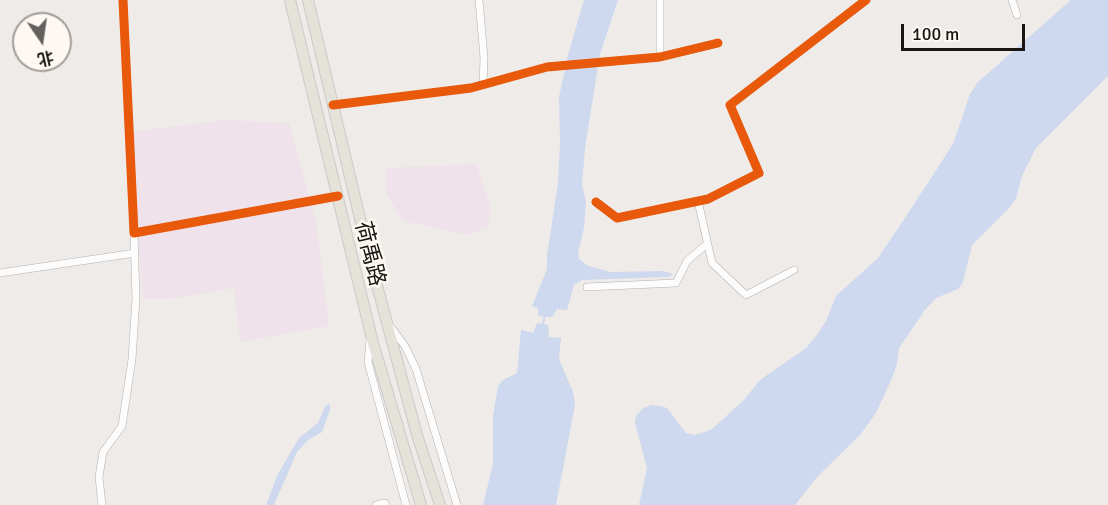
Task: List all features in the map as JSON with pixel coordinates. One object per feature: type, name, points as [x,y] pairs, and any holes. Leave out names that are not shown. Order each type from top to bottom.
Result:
[{"type":"main road","name":"荷禹路","points":[[291,0],[370,331],[421,505]]},
{"type":"main road","name":"荷禹路","points":[[308,0],[386,319],[417,435],[440,505]]},
{"type":"street","points":[[102,505],[99,477],[103,452],[122,426],[132,359],[136,299],[123,0]]},
{"type":"street","points":[[479,0],[484,58],[483,85]]},
{"type":"street","points":[[660,0],[660,57]]},
{"type":"street","points":[[596,202],[617,218],[708,199],[759,174],[730,105],[866,0]]},
{"type":"street","points":[[1012,0],[1017,15]]},
{"type":"street","points":[[333,105],[471,88],[547,67],[660,57],[718,43]]},
{"type":"street","points":[[134,233],[338,196]]},
{"type":"street","points":[[698,201],[712,263],[746,295],[794,270]]},
{"type":"street","points":[[587,287],[676,283],[687,261],[707,244]]},
{"type":"street","points":[[0,273],[135,253]]},
{"type":"street","points":[[386,319],[405,346],[416,369],[457,505]]},
{"type":"street","points":[[370,331],[368,362],[406,505]]},
{"type":"street","points":[[376,505],[385,503],[386,505]]},
{"type":"shaded area","points":[[226,120],[289,123],[316,221],[329,326],[240,342],[234,288],[170,299],[143,299],[129,132]]},
{"type":"shaded area","points":[[476,164],[490,204],[489,227],[467,235],[403,221],[386,192],[386,168]]},
{"type":"water","points":[[584,0],[618,0],[600,54],[585,148],[582,185],[586,202],[579,259],[588,266],[610,272],[663,271],[673,274],[668,277],[582,280],[574,285],[567,310],[557,309],[552,317],[538,316],[538,308],[532,306],[547,269],[558,183],[559,97]]},
{"type":"water","points":[[1071,0],[1108,0],[1108,76],[1036,148],[1022,176],[1016,199],[972,245],[963,282],[958,289],[936,298],[899,348],[892,378],[876,413],[860,435],[817,477],[795,505],[639,505],[647,468],[635,423],[636,416],[643,408],[652,405],[660,406],[667,408],[686,433],[694,435],[712,429],[744,400],[760,380],[806,348],[826,321],[836,296],[878,258],[953,144],[970,94],[978,82]]},
{"type":"water","points":[[537,323],[548,325],[549,337],[561,338],[559,359],[573,392],[575,405],[556,505],[483,505],[493,464],[493,416],[498,386],[503,380],[517,373],[521,330],[533,333]]},
{"type":"water","points":[[330,404],[322,432],[308,440],[297,452],[274,505],[266,505],[278,474],[299,438],[318,423],[325,406]]},
{"type":"waterway","points":[[542,327],[545,315]]},
{"type":"cycle path","points":[[123,0],[134,233],[338,196]]},
{"type":"cycle path","points":[[596,202],[617,218],[708,199],[759,173],[730,105],[866,0]]},
{"type":"cycle path","points":[[333,105],[471,88],[547,67],[660,57],[718,43]]}]
